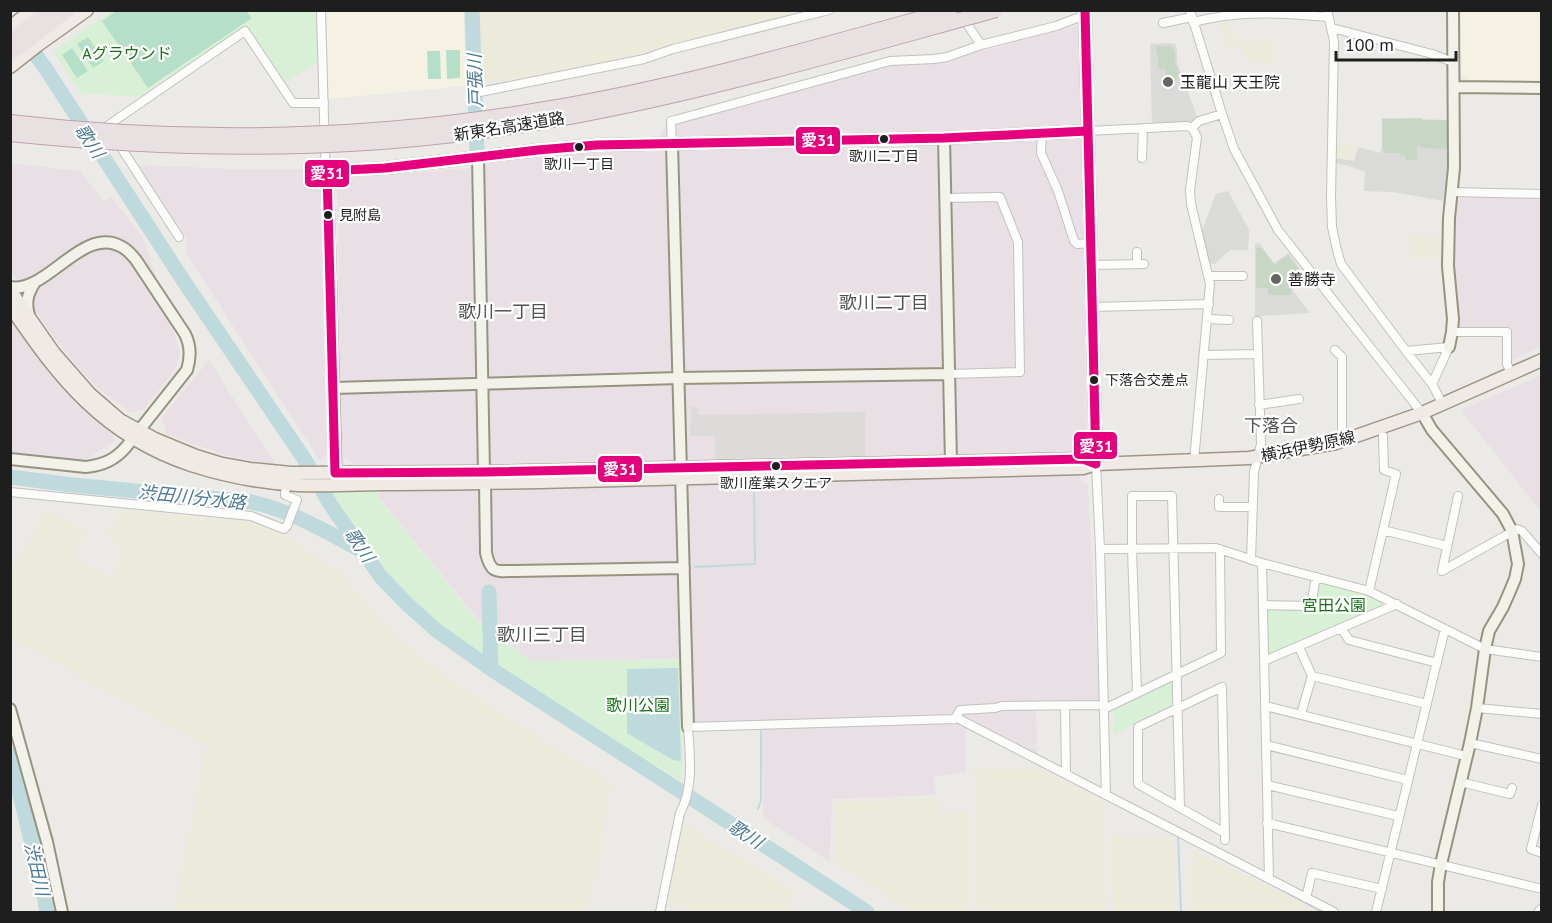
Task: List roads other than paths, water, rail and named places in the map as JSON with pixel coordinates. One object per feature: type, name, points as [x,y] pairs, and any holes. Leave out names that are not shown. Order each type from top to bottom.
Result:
[{"type":"highway","points":[[12,59],[31,27],[50,10]]},
{"type":"highway","points":[[10,40],[31,27],[68,10]]},
{"type":"highway","name":"新東名高速道路","points":[[10,122],[66,128],[215,136],[300,135],[418,127],[536,111],[623,94],[773,58],[950,10]]},
{"type":"highway","name":"新東名高速道路","points":[[10,134],[108,143],[214,148],[363,144],[476,132],[570,117],[703,88],[996,10]]},
{"type":"main road","points":[[10,27],[31,27],[87,10]]},
{"type":"main road","name":"横浜伊勢原線","points":[[10,288],[54,353],[90,394],[136,435]]},
{"type":"main road","name":"横浜伊勢原線","points":[[10,306],[67,383],[101,416],[136,435],[222,464],[288,479],[300,485],[331,479]]},
{"type":"main road","name":"横浜伊勢原線","points":[[288,479],[1083,468],[1096,464],[1257,457],[1346,440],[1422,413],[1542,360]]},
{"type":"main road","name":"横浜伊勢原線","points":[[681,473],[1083,459],[1096,464]]},
{"type":"street","points":[[321,10],[333,388],[331,479]]},
{"type":"street","points":[[480,92],[644,59],[829,10]]},
{"type":"street","points":[[958,10],[981,45]]},
{"type":"street","points":[[1432,384],[1449,347],[1452,332],[1448,266],[1449,218],[1454,168],[1453,10]]},
{"type":"street","points":[[1166,20],[1244,12],[1327,14],[1334,41],[1332,227],[1341,264],[1432,384],[1442,403]]},
{"type":"street","points":[[660,912],[680,813],[691,774],[671,121],[890,61],[947,57],[981,45],[1056,26],[1085,13],[1106,795]]},
{"type":"street","points":[[1192,16],[1234,149],[1278,231],[1422,413],[1436,435],[1503,514],[1512,531],[1518,564],[1515,579],[1503,607],[1489,631],[1470,742],[1441,864],[1438,882],[1438,912]]},
{"type":"street","points":[[1332,28],[1432,54],[1453,62]]},
{"type":"street","points":[[179,237],[106,126],[245,30],[293,103],[324,103]]},
{"type":"street","points":[[1454,87],[1542,88]]},
{"type":"street","points":[[1192,128],[1199,122],[1222,114]]},
{"type":"street","points":[[327,171],[385,168],[597,145],[944,138],[1187,126],[1192,128],[1197,137],[1190,190],[1191,204],[1210,284],[1194,461]]},
{"type":"street","points":[[1142,158],[1143,128]]},
{"type":"street","points":[[1042,133],[1041,153],[1058,191],[1074,242],[1077,244],[1091,243]]},
{"type":"street","points":[[944,138],[951,462]]},
{"type":"street","points":[[478,157],[484,478],[488,563],[496,571],[684,568]]},
{"type":"street","points":[[1451,192],[1542,194]]},
{"type":"street","points":[[333,388],[679,378],[1020,372],[1018,242],[1000,197],[945,198]]},
{"type":"street","points":[[10,288],[35,282],[81,250],[94,244],[117,244],[136,260],[185,334],[190,351],[188,370],[116,458],[97,466],[10,459]]},
{"type":"street","points":[[1091,265],[1140,264],[1137,252]]},
{"type":"street","points":[[1209,276],[1243,276]]},
{"type":"street","points":[[31,321],[27,303],[28,294],[35,282]]},
{"type":"street","points":[[1092,307],[1209,304]]},
{"type":"street","points":[[1208,319],[1229,320]]},
{"type":"street","points":[[1251,560],[1254,472],[1261,444],[1257,321]]},
{"type":"street","points":[[1452,332],[1507,332],[1506,364],[1510,374]]},
{"type":"street","points":[[1406,351],[1449,347]]},
{"type":"street","points":[[1335,350],[1342,357],[1339,363],[1342,428],[1346,440]]},
{"type":"street","points":[[1204,355],[1258,354]]},
{"type":"street","points":[[1259,405],[1299,399]]},
{"type":"street","points":[[1369,591],[1396,474],[1384,470],[1383,436]]},
{"type":"street","points":[[10,492],[251,516],[284,529],[297,503],[297,500],[285,495],[288,479]]},
{"type":"street","points":[[1137,692],[1132,496],[1172,496],[1180,807]]},
{"type":"street","points":[[1458,496],[1442,571],[1517,529],[1522,531],[1542,554]]},
{"type":"street","points":[[1219,507],[1253,507]]},
{"type":"street","points":[[1383,530],[1446,546]]},
{"type":"street","points":[[1100,549],[1216,548],[1251,560],[1369,591],[1485,649],[1542,657]]},
{"type":"street","points":[[955,719],[960,710],[1002,706],[1104,707],[1221,652],[1220,549]]},
{"type":"street","points":[[1262,563],[1269,879]]},
{"type":"street","points":[[1264,605],[1311,606],[1316,577]]},
{"type":"street","points":[[1264,661],[1397,604]]},
{"type":"street","points":[[1341,628],[1349,640],[1437,663]]},
{"type":"street","points":[[1376,912],[1445,629]]},
{"type":"street","points":[[1299,647],[1312,676],[1301,714]]},
{"type":"street","points":[[1312,676],[1427,704]]},
{"type":"street","points":[[1222,687],[1225,836],[1180,807],[1138,784],[1138,727],[1179,707],[1222,687]]},
{"type":"street","points":[[1065,706],[1066,774]]},
{"type":"street","points":[[1265,706],[1466,756]]},
{"type":"street","points":[[1477,708],[1542,714]]},
{"type":"street","points":[[10,709],[47,842],[62,912]]},
{"type":"street","points":[[688,727],[957,718],[1306,898],[1325,910],[1334,912]]},
{"type":"street","points":[[1470,742],[1542,759]]},
{"type":"street","points":[[1266,746],[1408,780]]},
{"type":"street","points":[[1460,782],[1510,794]]},
{"type":"street","points":[[1267,785],[1398,816]]},
{"type":"street","points":[[1542,805],[1531,849],[1542,853]]},
{"type":"street","points":[[1268,823],[1542,889]]},
{"type":"street","points":[[1306,898],[1312,873],[1382,889]]},
{"type":"street","points":[[1538,912],[1542,908]]},
{"type":"water","points":[[678,668],[681,761],[673,760],[627,733],[627,669]]},
{"type":"waterway","name":"戸張川","points":[[472,10],[477,152]]},
{"type":"waterway","name":"渋田川分水路","points":[[23,38],[46,69],[185,283],[305,460],[330,504],[381,577],[407,604],[436,630],[491,669],[867,912]]},
{"type":"waterway","name":"渋田川分水路","points":[[10,477],[251,502],[293,516],[359,549]]},
{"type":"waterway","points":[[695,567],[755,564],[754,489]]},
{"type":"waterway","name":"戸張川","points":[[489,592],[490,637]]},
{"type":"waterway","name":"戸張川","points":[[490,642],[491,669]]},
{"type":"waterway","points":[[758,809],[761,800],[761,731]]},
{"type":"waterway","name":"渋田川","points":[[10,755],[47,912]]},
{"type":"waterway","points":[[1178,836],[1181,912]]},
{"type":"waterway","points":[[1212,853],[1323,912]]},
{"type":"place","name":"玉龍山 天王院","points":[[1168,82]]},
{"type":"place","name":"歌川二丁目","points":[[884,139]]},
{"type":"place","name":"歌川一丁目","points":[[579,147]]},
{"type":"place","name":"見附島","points":[[328,215]]},
{"type":"place","name":"善勝寺","points":[[1276,279]]},
{"type":"place","name":"下落合交差点","points":[[1094,380]]},
{"type":"place","name":"歌川産業スクエア","points":[[776,466]]},
{"type":"district","name":"歌川二丁目","points":[[884,302]]},
{"type":"district","name":"歌川一丁目","points":[[503,311]]},
{"type":"district","name":"下落合","points":[[1271,425]]},
{"type":"district","name":"歌川三丁目","points":[[542,634]]},
{"type":"park label","name":"Aグラウンド","points":[[127,53]]},
{"type":"park label","name":"宮田公園","points":[[1334,605]]},
{"type":"park label","name":"歌川公園","points":[[638,705]]},
{"type":"water label","name":"歌川","points":[[90,141]]},
{"type":"water label","name":"歌川","points":[[360,545]]},
{"type":"water label","name":"歌川","points":[[746,834]]}]
